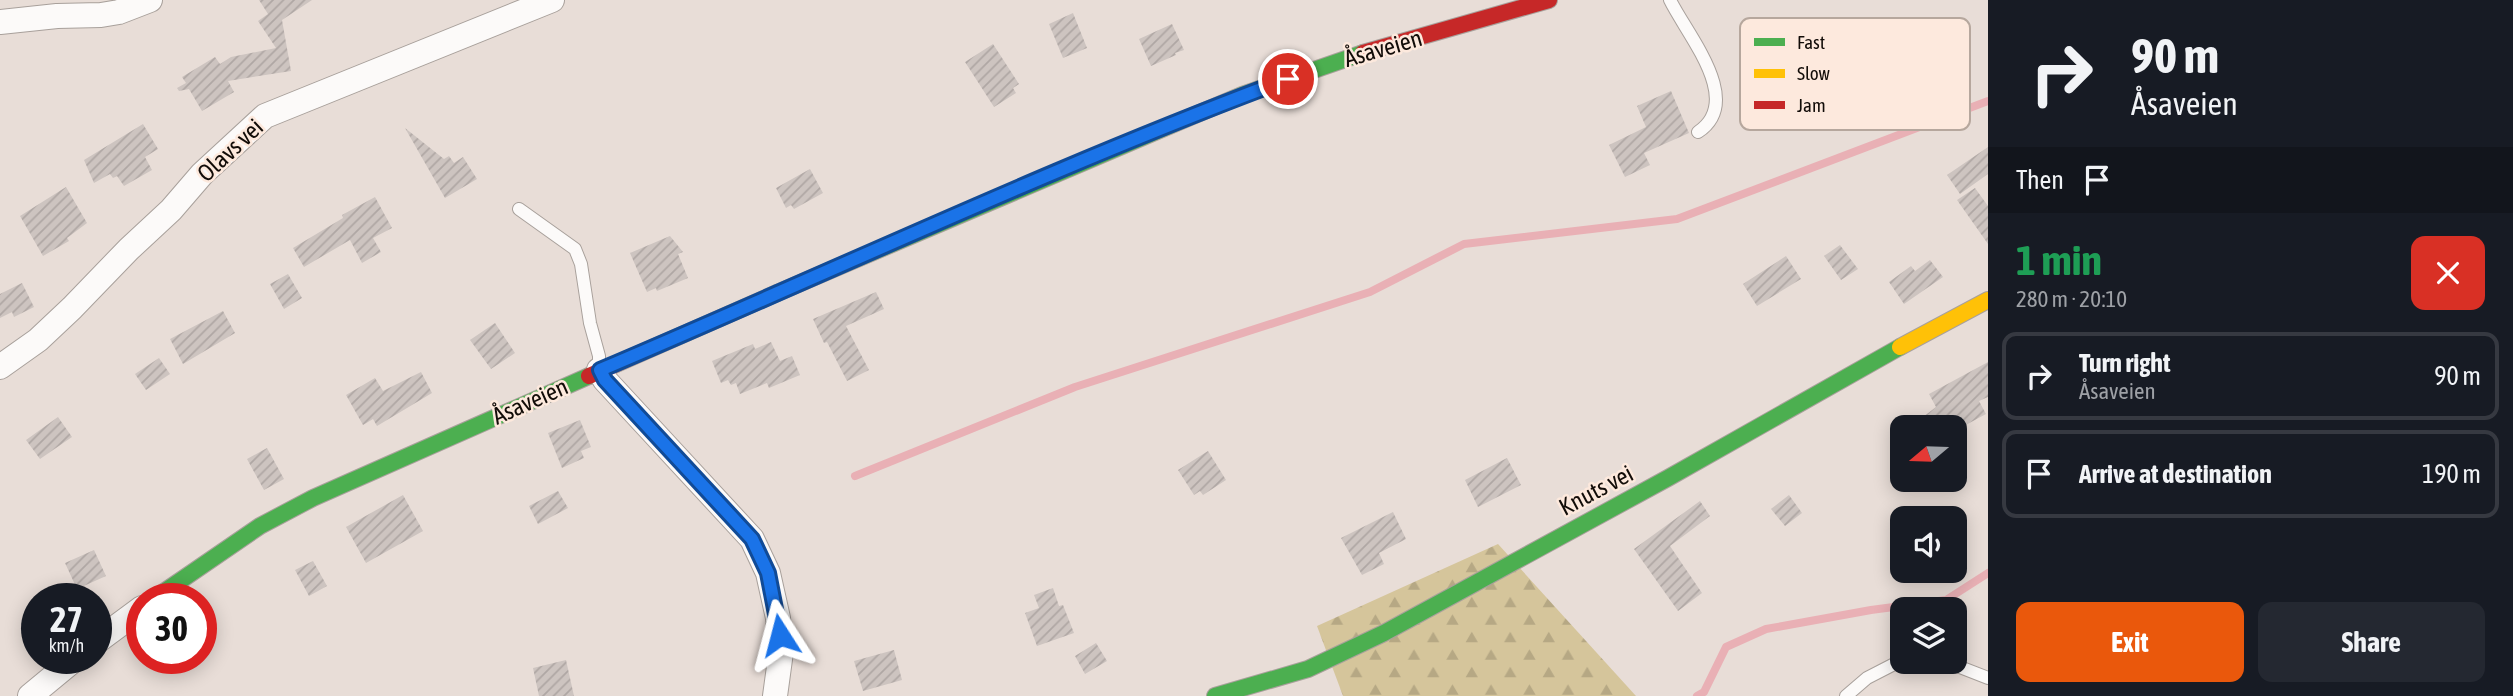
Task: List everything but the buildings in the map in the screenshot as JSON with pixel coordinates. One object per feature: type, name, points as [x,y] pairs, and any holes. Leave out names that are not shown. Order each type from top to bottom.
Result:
[{"type":"street","points":[[0,22],[101,15],[119,12],[150,0]]},
{"type":"street","name":"Olavs vei","points":[[0,367],[38,340],[72,308],[171,210],[209,167],[265,116],[552,0]]},
{"type":"street","name":"Åsaveien","points":[[177,583],[260,526],[313,498],[846,262],[1242,95],[1333,62],[1549,0]]},
{"type":"street","name":"Knuts vei","points":[[1215,696],[1308,669],[1384,633],[1988,300]]},
{"type":"street","points":[[600,370],[605,380],[752,539],[768,573],[778,618],[781,652],[775,696]]},
{"type":"street","points":[[30,696],[57,674]]},
{"type":"lane","points":[[1670,0],[1717,90],[1718,99],[1712,119],[1698,132]]},
{"type":"lane","points":[[519,209],[575,249],[581,264],[600,370]]},
{"type":"lane","points":[[1846,696],[1867,678],[1890,666]]},
{"type":"lane","points":[[1967,670],[1988,678]]},
{"type":"green space","points":[[1498,544],[1636,696],[1343,696],[1317,626]]},
{"type":"waterway","points":[[1970,108],[1988,101]]},
{"type":"waterway","points":[[855,476],[1075,387],[1370,292],[1464,244],[1677,219],[1912,130]]},
{"type":"waterway","points":[[1697,696],[1704,692],[1726,647],[1766,629],[1946,600],[1988,573]]},
{"type":"traffic: fast","points":[[777,293],[1242,95],[1363,53]]},
{"type":"traffic: fast","points":[[1215,696],[1308,669],[1384,633],[1668,478],[1900,347]]},
{"type":"traffic: fast","points":[[177,583],[260,526],[313,498],[589,376]]},
{"type":"traffic: slow","points":[[1900,347],[1988,300]]},
{"type":"traffic: jam","points":[[1363,53],[1549,0]]},
{"type":"traffic: jam","points":[[589,376],[777,293]]},
{"type":"route","points":[[780,635],[768,573],[752,539],[605,380],[600,370],[846,262],[1242,95],[1288,79]]}]
